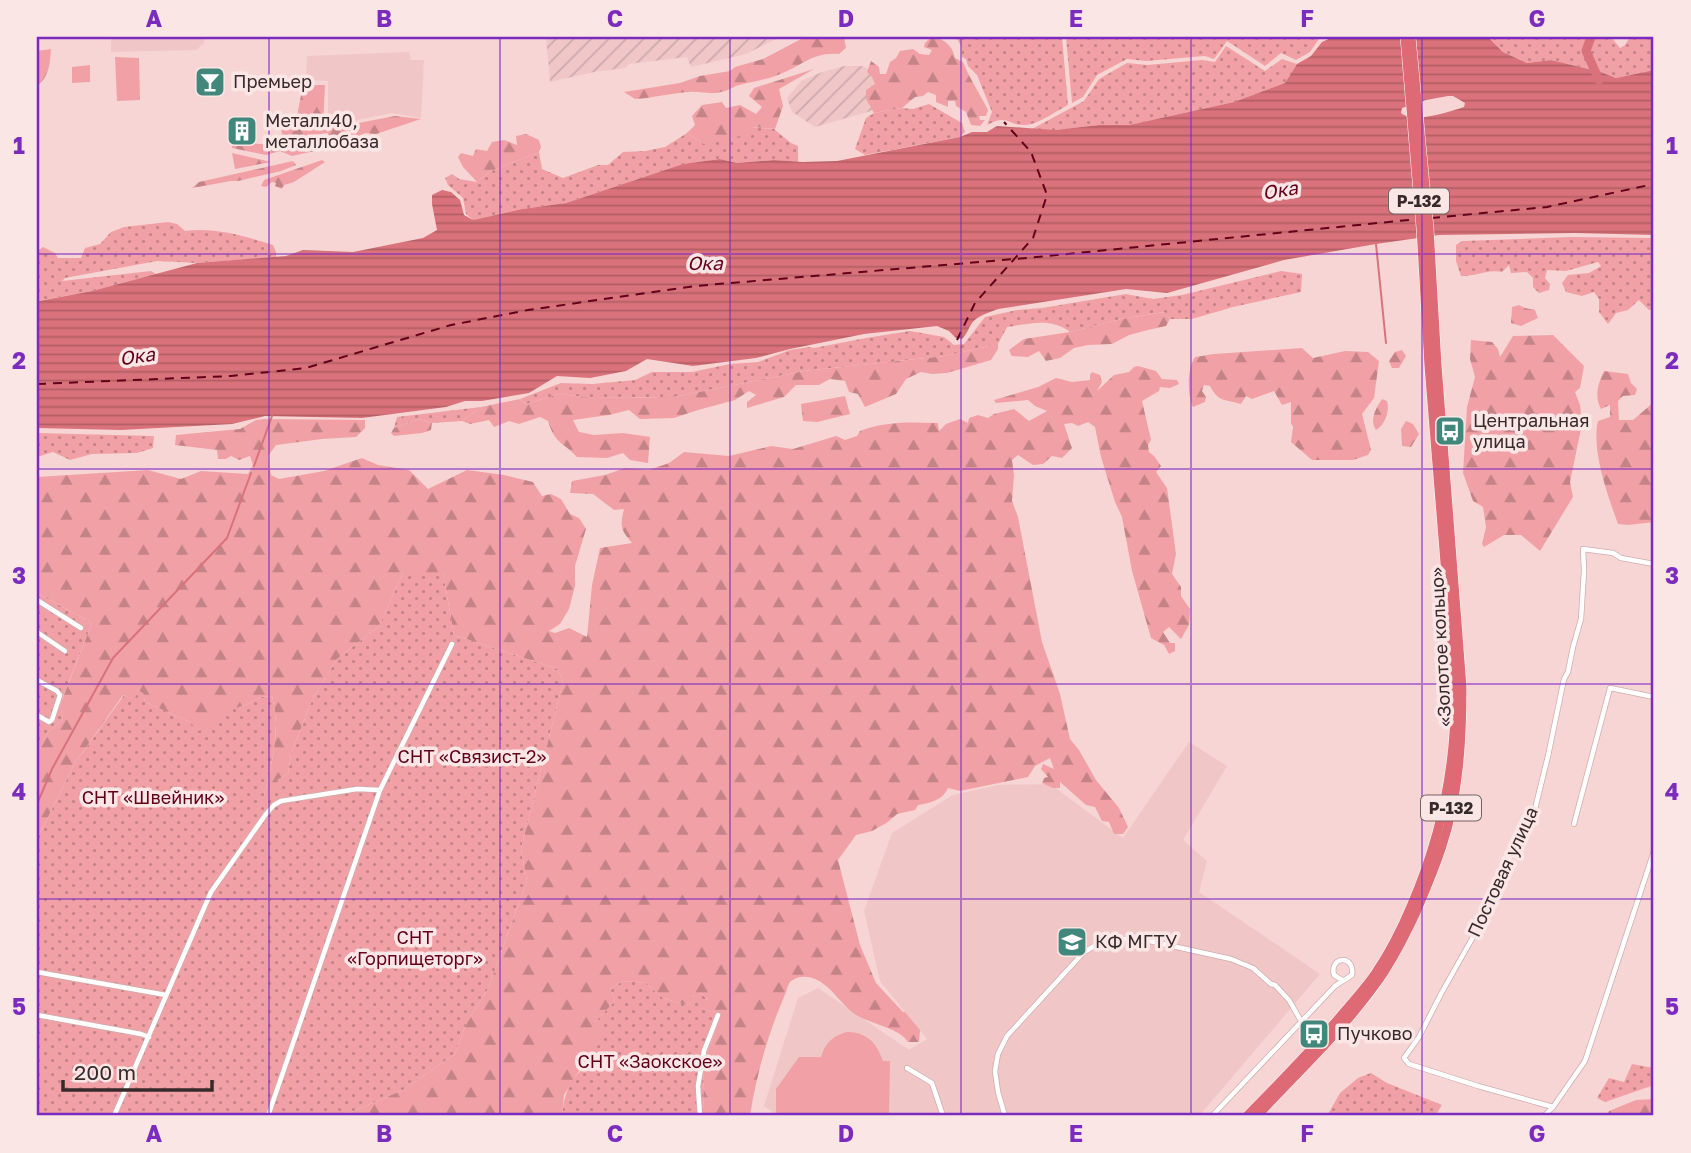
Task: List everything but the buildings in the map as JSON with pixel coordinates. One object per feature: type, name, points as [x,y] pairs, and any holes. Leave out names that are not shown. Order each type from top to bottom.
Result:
[{"type":"highway","name":"Р-132","points":[[1405,37],[1433,366]]},
{"type":"highway","name":"Р-132","points":[[1411,37],[1429,228],[1433,366]]},
{"type":"highway","name":"«Золотое кольцо»","points":[[1247,1116],[1307,1054],[1376,973],[1402,926],[1436,842],[1448,789],[1455,726],[1455,687],[1433,366]]},
{"type":"highway","name":"«Золотое кольцо»","points":[[1257,1116],[1346,1020],[1389,966],[1408,930],[1443,845],[1455,791],[1462,726],[1462,687],[1433,366]]},
{"type":"street","name":"Постовая улица","points":[[1553,1107],[1488,1090],[1409,1064],[1404,1058],[1419,1037],[1482,921],[1510,856],[1534,813],[1553,724],[1581,619],[1583,549],[1654,564]]},
{"type":"street","points":[[37,600],[81,628]]},
{"type":"street","points":[[37,632],[65,651]]},
{"type":"street","points":[[268,1116],[380,790],[452,644]]},
{"type":"street","points":[[37,680],[60,695],[52,720],[49,722],[37,715]]},
{"type":"street","points":[[1574,824],[1610,688],[1654,697]]},
{"type":"street","points":[[114,1116],[211,892],[266,814],[281,801],[357,789],[380,790]]},
{"type":"street","points":[[1544,1116],[1585,1061],[1654,851]]},
{"type":"street","points":[[1005,1116],[995,1071],[998,1054],[1007,1036],[1084,952],[1096,945],[1115,939],[1144,940],[1231,959],[1253,968],[1282,992],[1301,1021]]},
{"type":"street","points":[[1212,1116],[1335,986],[1352,975],[1353,969],[1345,960],[1335,964],[1335,986]]},
{"type":"street","points":[[37,972],[166,995]]},
{"type":"street","points":[[1334,975],[1342,980]]},
{"type":"street","points":[[37,1015],[149,1037]]},
{"type":"street","points":[[700,1116],[698,1086],[704,1051],[718,1015]]},
{"type":"street","points":[[908,1068],[932,1083],[943,1116]]},
{"type":"shaded area","points":[[111,37],[204,37],[204,43],[196,50],[111,52]]},
{"type":"shaded area","points":[[546,37],[780,37],[746,54],[691,67],[687,57],[629,64],[625,68],[550,82]]},
{"type":"shaded area","points":[[409,52],[411,60],[424,60],[421,118],[392,113],[328,126],[328,81],[306,80],[307,56]]},
{"type":"shaded area","points":[[844,66],[862,66],[871,70],[877,78],[876,105],[871,111],[815,127],[792,112],[787,98],[801,81]]},
{"type":"shaded area","name":"КФ МГТУ","points":[[1189,742],[1227,766],[1183,840],[1207,861],[1199,892],[1320,974],[1199,1116],[778,1116],[764,1106],[798,998],[818,988],[909,1050],[927,1039],[880,981],[864,911],[892,833],[953,795],[998,785],[1050,784],[1123,838]]},
{"type":"green space","points":[[805,37],[844,37],[846,48],[839,54],[814,57],[778,75],[717,93],[689,92],[635,99],[624,92],[730,71],[763,59]]},
{"type":"green space","points":[[931,37],[947,43],[955,58],[963,62],[988,110],[986,116],[979,116],[980,120],[985,120],[980,126],[971,125],[966,112],[956,106],[955,101],[948,101],[948,107],[936,102],[936,95],[928,92],[915,97],[902,108],[874,113],[866,99],[866,90],[875,84],[867,72],[871,61],[879,67],[880,74],[886,74],[890,62],[900,51],[913,49],[920,54],[929,55],[932,50],[924,47]]},
{"type":"green space","points":[[956,37],[1062,37],[1068,105],[1031,124],[1020,125],[1000,120],[987,125],[992,112],[977,75],[962,57],[961,46]]},
{"type":"green space","points":[[1066,37],[1324,37],[1319,39],[1310,52],[1296,60],[1281,53],[1265,66],[1227,41],[1214,59],[1205,56],[1146,61],[1127,59],[1097,75],[1083,97],[1072,103]]},
{"type":"green space","points":[[1488,37],[1611,37],[1620,48],[1630,37],[1654,37],[1654,70],[1616,78],[1551,60],[1527,63],[1503,52]]},
{"type":"green space","points":[[1226,46],[1265,71],[1282,59],[1297,64],[1285,83],[1234,102],[1129,125],[1030,130],[1084,101],[1099,79],[1127,63],[1147,65],[1202,60],[1215,62]]},
{"type":"green space","points":[[51,49],[46,74],[37,86],[37,51]]},
{"type":"green space","points":[[115,57],[139,58],[140,100],[117,101]]},
{"type":"green space","points":[[90,65],[90,82],[72,83],[72,67]]},
{"type":"green space","points":[[814,69],[779,89],[783,106],[775,129],[752,127],[745,135],[704,144],[687,133],[695,125],[692,116],[702,105],[722,102],[726,108],[740,105],[756,114],[762,107],[749,96],[754,88]]},
{"type":"green space","points":[[303,85],[325,85],[323,127],[328,132],[332,128],[395,116],[421,119],[376,134],[365,133],[342,145],[292,156],[280,151],[266,155],[232,148],[235,138],[258,144],[281,143],[293,151],[307,142],[327,142],[328,133],[304,136],[291,146],[282,141],[281,117],[297,116]]},
{"type":"green space","points":[[929,104],[962,123],[965,132],[960,137],[865,155],[855,149],[866,118],[874,113],[902,108],[913,109]]},
{"type":"green space","points":[[751,127],[774,129],[798,146],[798,162],[774,160],[737,163],[720,159],[683,164],[566,203],[473,220],[466,214],[463,198],[448,185],[445,178],[452,174],[459,179],[477,182],[491,171],[539,152],[542,169],[563,178],[598,165],[608,165],[623,152],[665,147],[687,133],[704,144]]},
{"type":"green space","points":[[526,134],[539,140],[539,152],[491,171],[477,182],[458,157],[461,153],[473,156],[476,149],[487,151],[492,142],[504,140],[517,145],[516,136]]},
{"type":"green space","points":[[232,153],[271,162],[235,169]]},
{"type":"green space","points":[[322,160],[325,162],[294,182],[284,185],[282,189],[272,182],[266,187],[261,186],[264,180]]},
{"type":"green space","points":[[293,161],[296,165],[281,171],[192,188],[199,182]]},
{"type":"green space","points":[[168,222],[177,224],[185,231],[218,231],[273,245],[276,257],[197,263],[157,261],[65,278],[62,281],[151,271],[156,274],[92,291],[37,301],[37,250],[43,247],[55,253],[58,258],[81,258],[85,248],[100,244],[111,232],[124,227]]},
{"type":"green space","points":[[1571,237],[1654,238],[1654,309],[1649,310],[1639,300],[1628,310],[1616,313],[1608,324],[1599,312],[1599,299],[1594,292],[1582,296],[1566,292],[1562,283],[1568,275],[1589,273],[1601,266],[1598,262],[1566,271],[1547,270],[1545,278],[1550,284],[1549,290],[1539,293],[1533,287],[1533,278],[1527,272],[1511,273],[1509,265],[1502,272],[1461,276],[1456,261],[1456,245],[1462,241]]},
{"type":"green space","points":[[1281,271],[1302,274],[1301,292],[1192,319],[1170,319],[1164,312],[1121,319],[1070,332],[1055,324],[1023,324],[1007,327],[998,344],[945,356],[804,371],[674,397],[595,398],[559,394],[526,404],[520,399],[561,383],[592,384],[635,380],[652,372],[692,372],[730,364],[758,362],[790,350],[910,331],[944,337],[954,345],[964,344],[985,317],[1126,294],[1153,299],[1182,295]]},
{"type":"green space","points":[[1519,305],[1535,310],[1538,318],[1521,326],[1511,323],[1512,307]]},
{"type":"green space","points":[[1165,312],[1170,319],[1166,326],[1129,335],[1112,344],[1074,348],[1060,358],[1046,361],[1039,351],[1028,357],[1012,356],[1009,350],[1024,339]]},
{"type":"green space","points":[[1553,335],[1584,366],[1580,388],[1575,392],[1580,405],[1582,424],[1570,482],[1573,497],[1540,551],[1521,535],[1504,535],[1484,547],[1482,544],[1486,527],[1483,507],[1473,501],[1463,473],[1467,407],[1475,377],[1470,359],[1471,340],[1492,342],[1500,357],[1513,336]]},
{"type":"green space","points":[[998,344],[991,360],[947,373],[921,372],[906,379],[896,394],[865,407],[858,394],[849,392],[845,381],[830,379],[819,385],[796,385],[784,397],[747,408],[747,402],[756,395],[749,391],[735,400],[674,418],[640,419],[629,410],[573,420],[579,432],[650,437],[648,463],[630,460],[623,453],[607,458],[577,457],[556,438],[548,421],[540,417],[519,424],[509,421],[494,427],[489,420],[470,424],[462,421],[481,407],[520,399],[526,404],[559,394],[595,398],[674,397],[804,371],[945,356]]},
{"type":"green space","points":[[1302,348],[1313,358],[1345,351],[1368,352],[1379,361],[1374,398],[1362,414],[1371,450],[1368,455],[1353,460],[1312,460],[1291,442],[1291,402],[1282,405],[1274,391],[1252,399],[1246,396],[1241,404],[1220,398],[1210,386],[1204,385],[1202,391],[1206,397],[1205,402],[1193,407],[1189,382],[1190,368],[1195,357]]},
{"type":"green space","points":[[1402,350],[1406,356],[1399,368],[1392,368],[1389,361],[1395,352]]},
{"type":"green space","points":[[1138,366],[1156,371],[1162,379],[1177,380],[1179,384],[1170,388],[1160,387],[1159,391],[1142,401],[1151,440],[1148,445],[1149,452],[1161,466],[1156,472],[1167,488],[1176,554],[1172,574],[1190,609],[1189,625],[1181,639],[1169,627],[1163,632],[1170,643],[1175,643],[1175,651],[1169,654],[1164,645],[1151,638],[1132,571],[1122,517],[1101,457],[1095,427],[1088,422],[1078,426],[1072,423],[1064,424],[1072,448],[1062,458],[1052,456],[1043,464],[1033,465],[1018,455],[1012,460],[1012,501],[1018,517],[1042,642],[1060,694],[1070,739],[1096,780],[1119,808],[1128,827],[1123,834],[1114,834],[1109,822],[1102,821],[1095,807],[1086,805],[1060,782],[1060,788],[1042,783],[1044,778],[1048,777],[1041,769],[1043,764],[1054,769],[1050,758],[1035,766],[1028,777],[960,791],[948,788],[936,800],[918,805],[915,810],[897,814],[872,831],[856,835],[838,860],[860,945],[876,983],[920,1030],[919,1042],[908,1042],[898,1033],[858,1016],[816,979],[796,978],[790,982],[768,1040],[750,1116],[703,1116],[704,1062],[721,1014],[702,1009],[708,1000],[701,993],[691,997],[689,1006],[663,998],[646,983],[623,981],[610,989],[615,1001],[595,1022],[604,1034],[587,1066],[579,1071],[564,1095],[562,1116],[342,1116],[403,1090],[455,1054],[467,1022],[488,989],[527,881],[521,849],[563,682],[558,669],[454,635],[443,573],[403,573],[379,626],[337,659],[312,700],[291,754],[288,774],[277,780],[273,797],[267,799],[264,796],[276,734],[272,696],[261,697],[215,715],[215,725],[198,731],[190,722],[145,702],[143,693],[137,690],[136,697],[123,695],[75,763],[37,839],[37,755],[48,732],[63,719],[60,705],[92,623],[37,593],[37,477],[148,470],[181,479],[201,471],[248,474],[253,465],[250,456],[239,460],[231,456],[218,459],[217,450],[175,445],[176,435],[240,429],[256,420],[264,419],[365,420],[365,428],[356,437],[276,445],[268,456],[271,475],[279,479],[324,471],[362,458],[378,465],[409,470],[428,489],[467,470],[533,482],[542,496],[551,494],[561,499],[570,514],[579,518],[586,529],[575,566],[575,586],[569,609],[560,624],[549,631],[555,633],[569,628],[587,637],[592,585],[600,548],[632,543],[622,527],[624,509],[614,510],[593,494],[570,493],[572,481],[625,468],[649,470],[669,463],[684,452],[729,456],[771,446],[793,449],[836,436],[845,440],[857,436],[860,431],[889,424],[938,423],[939,431],[946,424],[960,419],[968,423],[969,418],[978,415],[988,418],[1014,409],[1029,421],[1047,411],[1028,400],[996,403],[994,400],[1038,387],[1056,378],[1072,382],[1090,380],[1092,372],[1100,375],[1102,382],[1097,391],[1114,375],[1129,372]]},
{"type":"green space","points":[[1604,371],[1628,374],[1637,389],[1635,395],[1623,396],[1618,401],[1619,420],[1633,420],[1654,402],[1654,522],[1618,524],[1610,500],[1599,459],[1596,433],[1598,421],[1610,417],[1610,405],[1601,409],[1597,395]]},
{"type":"green space","points":[[845,396],[850,414],[817,422],[803,421],[801,404]]},
{"type":"green space","points":[[1382,399],[1387,401],[1387,413],[1382,425],[1376,430],[1373,418]]},
{"type":"green space","points":[[481,407],[462,421],[432,423],[420,419],[394,428],[397,417]]},
{"type":"green space","points":[[420,419],[432,423],[431,430],[394,436],[391,433],[394,428]]},
{"type":"green space","points":[[1406,421],[1413,424],[1419,434],[1411,447],[1402,446],[1401,429]]},
{"type":"green space","points":[[37,433],[154,436],[153,448],[137,453],[92,454],[70,460],[53,452],[37,457]]},
{"type":"green space","points":[[403,573],[443,573],[454,635],[558,669],[563,682],[521,849],[527,881],[488,989],[467,1022],[455,1054],[403,1090],[342,1116],[37,1116],[37,839],[75,763],[124,695],[132,698],[136,690],[143,692],[145,702],[190,722],[248,704],[261,697],[272,696],[276,734],[264,796],[277,780],[288,774],[291,754],[312,700],[337,659],[379,626]]},
{"type":"green space","points":[[37,593],[92,623],[60,704],[63,719],[48,732],[37,755]]},
{"type":"green space","name":"СНТ «Заокское»","points":[[623,981],[646,983],[663,998],[689,1006],[690,997],[701,993],[708,1000],[703,1009],[721,1014],[704,1062],[703,1116],[562,1116],[568,1088],[587,1066],[595,1022],[615,1001],[610,989]]},
{"type":"green space","points":[[846,1032],[870,1039],[883,1061],[890,1061],[889,1116],[781,1116],[776,1112],[776,1089],[799,1057],[821,1057],[830,1041]]},
{"type":"green space","points":[[1632,1064],[1654,1068],[1654,1085],[1605,1102],[1597,1098],[1609,1078],[1624,1082]]},
{"type":"green space","points":[[1371,1073],[1387,1083],[1442,1105],[1435,1116],[1327,1116],[1340,1093],[1358,1078]]},
{"type":"green space","points":[[1654,1099],[1654,1116],[1607,1116],[1609,1111],[1636,1100]]},
{"type":"water","name":"Ока","points":[[1333,37],[1488,37],[1503,52],[1527,63],[1551,60],[1616,78],[1654,70],[1654,235],[1439,235],[1284,260],[1167,293],[1126,289],[998,309],[974,321],[962,339],[937,326],[864,334],[756,358],[693,366],[647,359],[626,371],[590,378],[557,376],[529,393],[362,418],[265,416],[232,424],[121,430],[37,428],[39,301],[92,291],[197,263],[286,256],[303,250],[353,252],[423,238],[437,230],[432,195],[442,190],[451,192],[460,200],[464,215],[473,220],[566,203],[683,164],[720,159],[737,163],[774,160],[837,161],[960,137],[972,132],[987,132],[997,126],[1055,130],[1129,125],[1234,102],[1285,83],[1297,64],[1311,56],[1322,42]],"holes":[[[1453,96],[1465,103],[1464,107],[1423,117],[1401,113],[1402,108],[1426,100]]]},
{"type":"waterway","points":[[1591,37],[1586,51],[1599,80]]},
{"type":"waterway","points":[[1376,244],[1386,343]]},
{"type":"waterway","points":[[254,466],[272,416]]},
{"type":"waterway","points":[[37,804],[52,769],[113,658],[227,538],[251,473]]},
{"type":"ferry route","points":[[957,340],[975,303],[1033,238],[1047,195],[1031,152],[1004,122]]},
{"type":"ferry route","points":[[1431,218],[1547,207],[1654,184]]},
{"type":"ferry route","points":[[37,384],[231,376],[306,368],[451,325],[528,310],[695,286],[1027,258],[1418,219]]},
{"type":"place","name":"Премьер","points":[[210,82]]},
{"type":"place","name":"Металл40, металлобаза","points":[[242,131]]},
{"type":"place","name":"Центральная улица","points":[[1450,431]]},
{"type":"place","name":"КФ МГТУ","points":[[1072,942]]},
{"type":"place","name":"Пучково","points":[[1314,1034]]},
{"type":"park label","name":"СНТ «Связист-2»","points":[[472,757]]},
{"type":"park label","name":"СНТ «Швейник»","points":[[153,798]]},
{"type":"park label","name":"СНТ «Горпищеторг»","points":[[415,948]]}]
